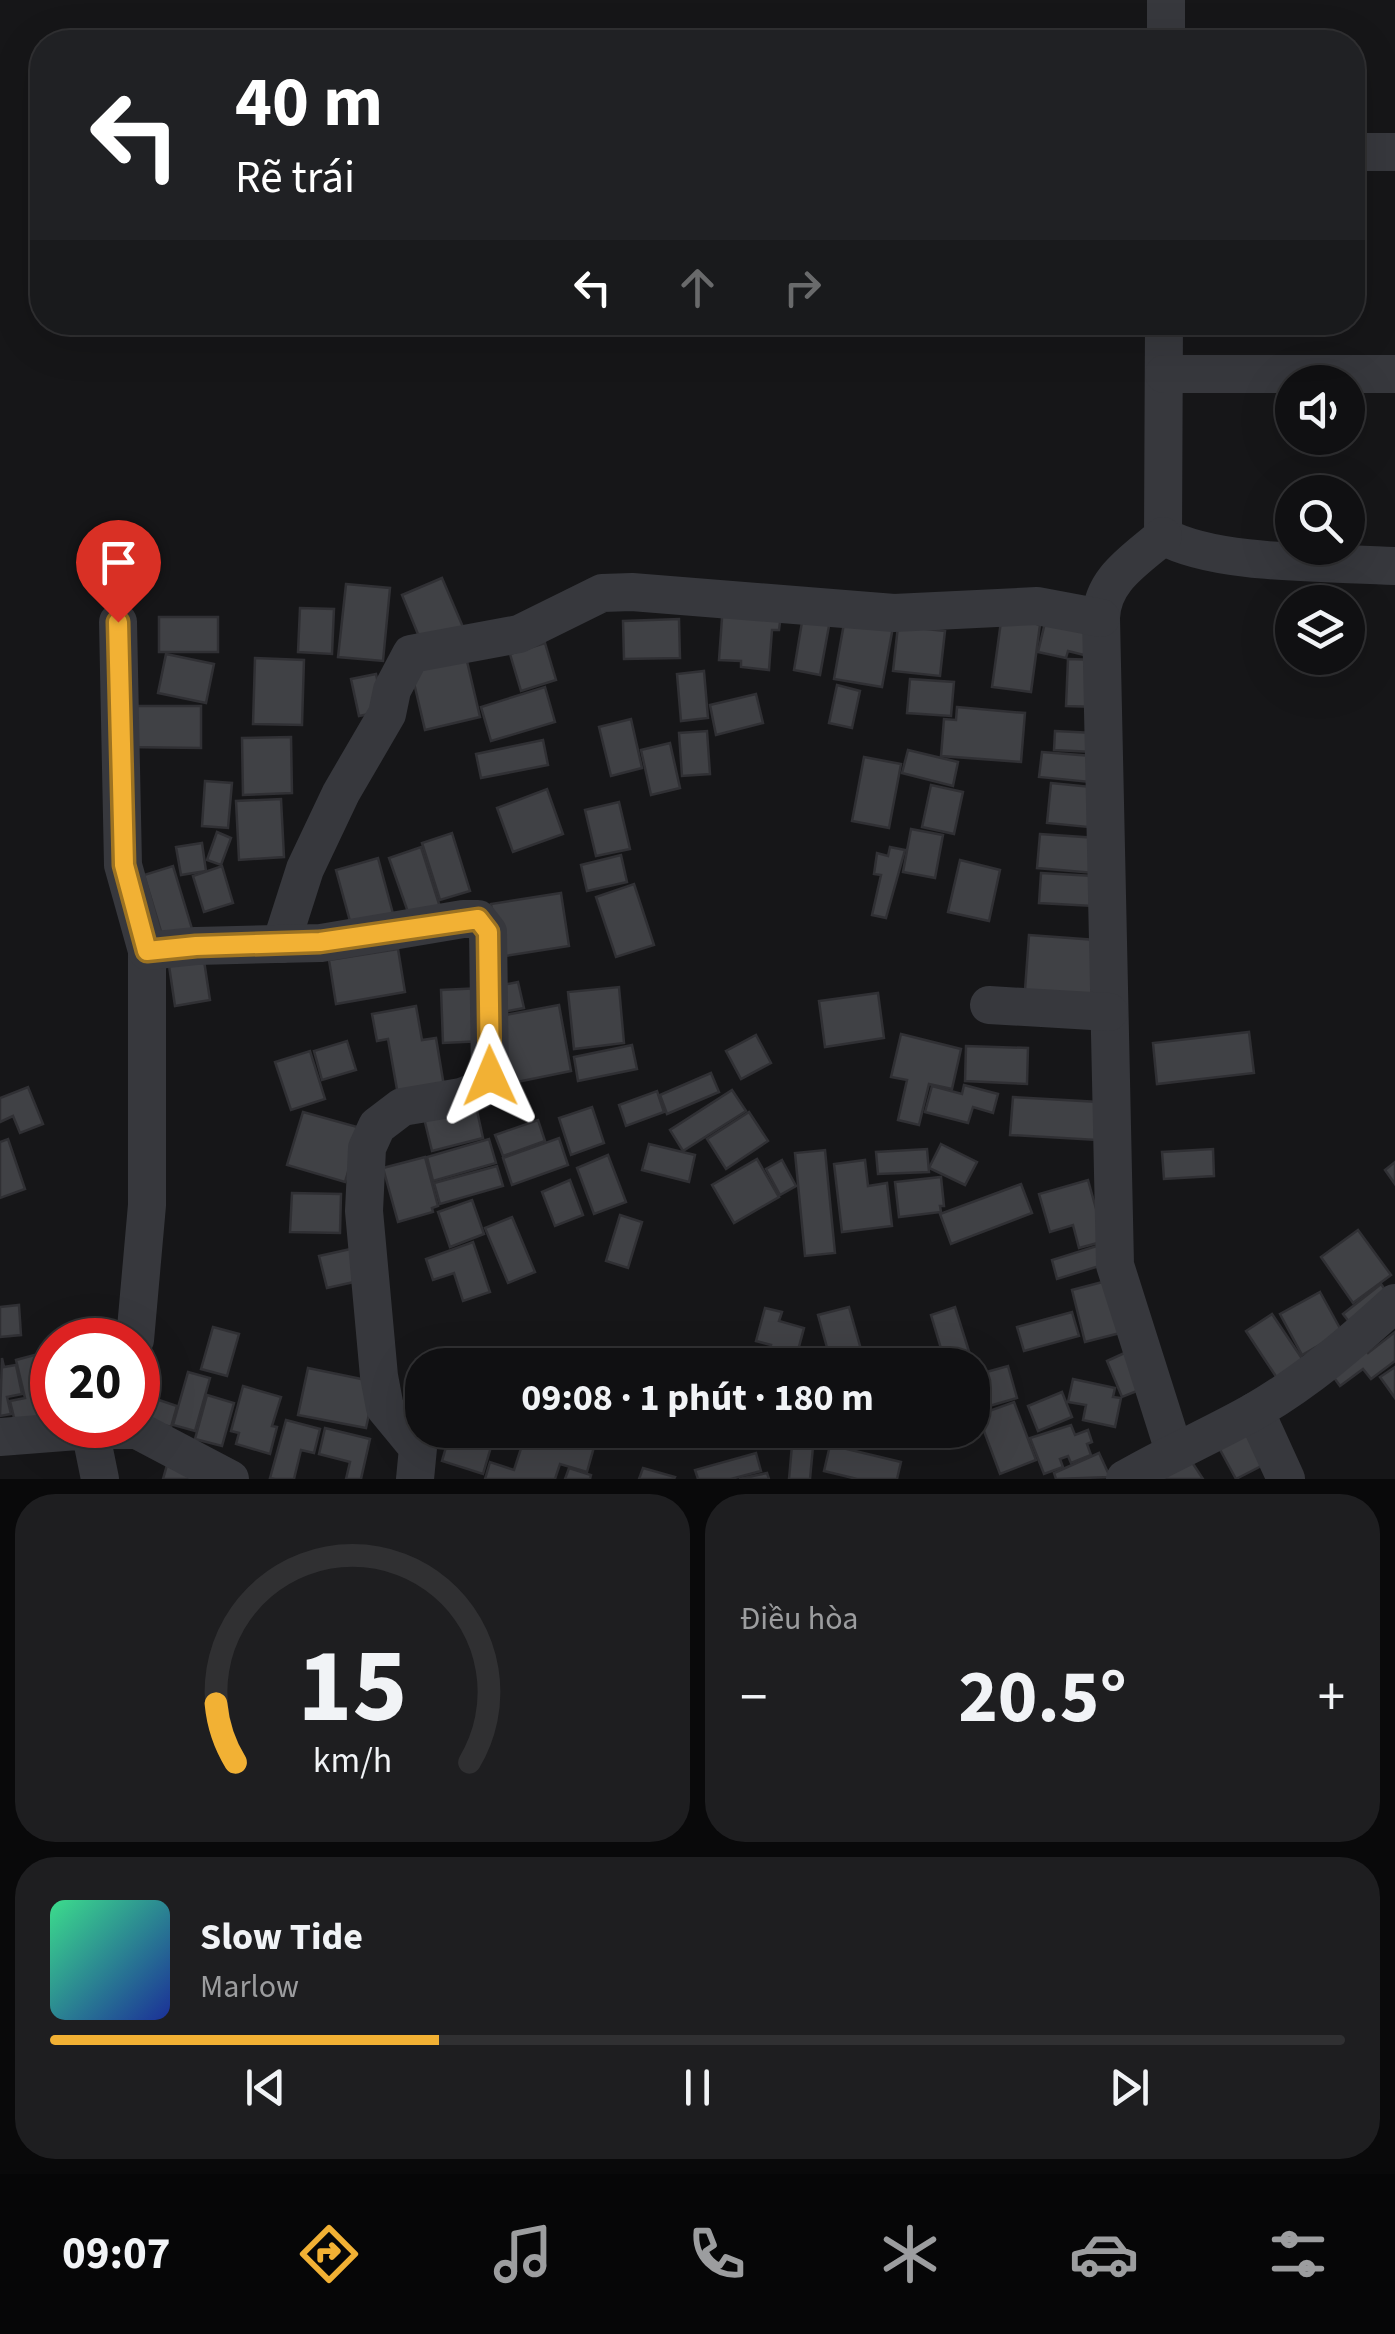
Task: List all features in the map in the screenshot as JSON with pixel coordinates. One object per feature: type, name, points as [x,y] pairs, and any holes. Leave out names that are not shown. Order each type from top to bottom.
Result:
[{"type":"lane","points":[[1166,0],[1166,30]]},
{"type":"lane","points":[[1365,152],[1395,152]]},
{"type":"lane","points":[[1164,335],[1162,536],[1109,584],[1102,618],[1115,1264],[1174,1451]]},
{"type":"lane","points":[[1164,374],[1395,374]]},
{"type":"lane","points":[[1162,536],[1185,548],[1236,556],[1395,566]]},
{"type":"lane","points":[[281,944],[305,869],[386,714],[392,690],[411,654],[519,634],[602,594],[632,592],[894,613],[1037,606],[1102,618]]},
{"type":"lane","points":[[118,622],[124,865],[147,951],[146,1205],[137,1318]]},
{"type":"lane","points":[[147,951],[320,942],[462,919],[478,919],[488,932],[490,1076],[480,1090],[402,1107],[377,1126],[366,1148],[364,1211],[378,1376],[384,1408],[418,1448],[415,1479]]},
{"type":"lane","points":[[989,1005],[1109,1012]]},
{"type":"lane","points":[[1126,1479],[1255,1411],[1335,1358],[1395,1303]]},
{"type":"lane","points":[[1255,1411],[1286,1479]]},
{"type":"lane","points":[[0,1437],[30,1435]]},
{"type":"lane","points":[[160,1442],[230,1479]]},
{"type":"lane","points":[[94,1448],[100,1479]]},
{"type":"building","points":[[442,578],[463,627],[422,644],[402,595]]},
{"type":"building","points":[[346,584],[390,588],[383,661],[338,657]]},
{"type":"building","points":[[723,604],[782,608],[779,630],[772,630],[769,670],[741,667],[741,661],[719,660]]},
{"type":"building","points":[[300,608],[334,609],[332,654],[298,652]]},
{"type":"building","points":[[804,610],[831,615],[820,675],[794,670]]},
{"type":"building","points":[[1002,614],[1040,625],[1031,692],[992,687]]},
{"type":"building","points":[[1047,614],[1099,627],[1092,657],[1068,651],[1066,658],[1038,652]]},
{"type":"building","points":[[159,617],[218,617],[218,652],[159,652]]},
{"type":"building","points":[[845,618],[893,627],[882,687],[834,679]]},
{"type":"building","points":[[679,619],[680,658],[624,659],[623,621]]},
{"type":"building","points":[[898,626],[945,631],[940,676],[893,671]]},
{"type":"building","points":[[545,643],[556,680],[521,691],[510,654]]},
{"type":"building","points":[[166,654],[214,664],[206,703],[158,693]]},
{"type":"building","points":[[466,657],[480,717],[425,730],[411,670]]},
{"type":"building","points":[[255,658],[304,660],[302,725],[253,724]]},
{"type":"building","points":[[1068,659],[1099,660],[1097,707],[1066,706]]},
{"type":"building","points":[[704,671],[708,718],[681,721],[677,674]]},
{"type":"building","points":[[376,674],[384,711],[359,716],[351,679]]},
{"type":"building","points":[[910,679],[954,682],[951,716],[907,713]]},
{"type":"building","points":[[837,685],[860,691],[852,728],[829,723]]},
{"type":"building","points":[[545,687],[555,722],[491,741],[481,707]]},
{"type":"building","points":[[756,694],[763,723],[716,735],[710,705]]},
{"type":"building","points":[[126,706],[201,706],[201,748],[125,747]]},
{"type":"building","points":[[957,707],[1025,713],[1021,762],[941,756],[944,719],[956,720]]},
{"type":"building","points":[[631,719],[642,768],[611,776],[599,727]]},
{"type":"building","points":[[707,731],[710,774],[682,776],[679,733]]},
{"type":"building","points":[[1055,731],[1094,733],[1093,752],[1054,750]]},
{"type":"building","points":[[291,737],[292,793],[243,795],[242,738]]},
{"type":"building","points":[[543,740],[548,765],[481,778],[476,754]]},
{"type":"building","points":[[670,743],[680,788],[651,795],[641,750]]},
{"type":"building","points":[[908,750],[958,762],[953,786],[902,773]]},
{"type":"building","points":[[1042,752],[1092,756],[1090,782],[1039,777]]},
{"type":"building","points":[[864,757],[901,764],[889,828],[852,821]]},
{"type":"building","points":[[205,781],[232,783],[228,828],[202,826]]},
{"type":"building","points":[[1051,783],[1102,788],[1098,828],[1047,823]]},
{"type":"building","points":[[931,785],[963,792],[954,834],[922,827]]},
{"type":"building","points":[[547,789],[563,834],[513,852],[497,808]]},
{"type":"building","points":[[281,799],[284,857],[239,860],[236,801]]},
{"type":"building","points":[[619,802],[630,849],[596,856],[585,810]]},
{"type":"building","points":[[911,829],[943,835],[935,878],[903,872]]},
{"type":"building","points":[[217,832],[231,838],[221,865],[207,860]]},
{"type":"building","points":[[452,833],[470,891],[440,900],[422,843]]},
{"type":"building","points":[[1040,834],[1097,838],[1094,873],[1037,868]]},
{"type":"building","points":[[202,843],[206,871],[181,875],[176,847]]},
{"type":"building","points":[[421,847],[440,907],[410,918],[389,858]]},
{"type":"building","points":[[890,847],[905,850],[886,918],[872,915],[881,875],[874,874],[877,853],[888,856]]},
{"type":"building","points":[[621,855],[627,882],[587,891],[581,865]]},
{"type":"building","points":[[378,858],[395,921],[353,932],[336,870]]},
{"type":"building","points":[[960,860],[1000,870],[989,921],[948,912]]},
{"type":"building","points":[[173,866],[192,929],[163,938],[144,875]]},
{"type":"building","points":[[222,866],[233,903],[204,912],[193,876]]},
{"type":"building","points":[[1041,873],[1094,876],[1093,906],[1039,903]]},
{"type":"building","points":[[634,884],[654,945],[616,957],[596,897]]},
{"type":"building","points":[[561,893],[569,946],[499,957],[491,904]]},
{"type":"building","points":[[1029,935],[1096,940],[1092,995],[1025,990]]},
{"type":"building","points":[[398,949],[405,992],[336,1004],[329,960]]},
{"type":"building","points":[[203,954],[210,1000],[175,1006],[168,959]]},
{"type":"building","points":[[518,982],[524,1008],[498,1013],[493,987]]},
{"type":"building","points":[[619,987],[624,1043],[574,1049],[568,992]]},
{"type":"building","points":[[482,988],[484,1041],[443,1043],[441,990]]},
{"type":"building","points":[[878,993],[884,1038],[825,1047],[819,1001]]},
{"type":"building","points":[[559,1005],[571,1071],[512,1083],[500,1016]]},
{"type":"building","points":[[416,1006],[422,1040],[436,1038],[444,1086],[398,1095],[388,1039],[377,1041],[372,1014]]},
{"type":"building","points":[[1249,1032],[1254,1073],[1157,1084],[1153,1043]]},
{"type":"building","points":[[901,1034],[961,1049],[952,1089],[929,1084],[919,1125],[898,1120],[907,1080],[891,1077]]},
{"type":"building","points":[[756,1035],[771,1063],[741,1079],[726,1051]]},
{"type":"building","points":[[347,1041],[356,1070],[322,1080],[314,1051]]},
{"type":"building","points":[[632,1045],[637,1069],[578,1081],[574,1057]]},
{"type":"building","points":[[966,1046],[1028,1048],[1027,1084],[965,1081]]},
{"type":"building","points":[[310,1051],[325,1099],[291,1110],[275,1062]]},
{"type":"building","points":[[711,1073],[719,1092],[667,1114],[660,1095]]},
{"type":"building","points":[[964,1085],[998,1094],[993,1113],[973,1107],[968,1123],[925,1112],[932,1086],[962,1094]]},
{"type":"building","points":[[28,1087],[43,1124],[20,1133],[13,1116],[0,1122],[0,1098]]},
{"type":"building","points":[[732,1090],[746,1111],[683,1151],[670,1130]]},
{"type":"building","points":[[657,1091],[664,1112],[626,1126],[619,1105]]},
{"type":"building","points":[[474,1097],[483,1138],[432,1151],[422,1110]]},
{"type":"building","points":[[1013,1097],[1099,1102],[1097,1140],[1010,1135]]},
{"type":"building","points":[[592,1107],[604,1143],[571,1155],[559,1118]]},
{"type":"building","points":[[303,1112],[361,1128],[345,1182],[287,1165]]},
{"type":"building","points":[[749,1112],[768,1141],[726,1169],[707,1139]]},
{"type":"building","points":[[538,1120],[545,1141],[503,1156],[495,1135]]},
{"type":"building","points":[[559,1138],[568,1165],[512,1185],[503,1158]]},
{"type":"building","points":[[8,1139],[25,1189],[0,1198],[0,1142]]},
{"type":"building","points":[[489,1139],[496,1163],[433,1181],[427,1157]]},
{"type":"building","points":[[649,1144],[695,1155],[689,1182],[642,1170]]},
{"type":"building","points":[[941,1144],[977,1162],[965,1185],[929,1168]]},
{"type":"building","points":[[927,1149],[929,1172],[878,1174],[876,1152]]},
{"type":"building","points":[[1213,1149],[1214,1176],[1164,1179],[1162,1152]]},
{"type":"building","points":[[825,1150],[835,1253],[805,1256],[795,1153]]},
{"type":"building","points":[[608,1155],[626,1202],[594,1214],[577,1168]]},
{"type":"building","points":[[425,1157],[438,1206],[432,1208],[433,1212],[398,1222],[383,1168]]},
{"type":"building","points":[[757,1159],[779,1197],[734,1223],[712,1185]]},
{"type":"building","points":[[782,1160],[796,1186],[780,1195],[766,1169]]},
{"type":"building","points":[[865,1160],[868,1186],[887,1183],[892,1226],[842,1232],[834,1164]]},
{"type":"building","points":[[1395,1162],[1395,1184],[1385,1170]]},
{"type":"building","points":[[497,1166],[503,1186],[440,1204],[434,1183]]},
{"type":"building","points":[[941,1177],[941,1212],[899,1217],[895,1182]]},
{"type":"building","points":[[570,1180],[583,1215],[555,1226],[542,1192]]},
{"type":"building","points":[[1088,1180],[1105,1241],[1079,1248],[1073,1225],[1050,1232],[1039,1194]]},
{"type":"building","points":[[1021,1184],[1032,1213],[951,1244],[940,1214]]},
{"type":"building","points":[[292,1193],[341,1194],[340,1233],[290,1232]]},
{"type":"building","points":[[472,1200],[484,1234],[450,1247],[438,1212]]},
{"type":"building","points":[[620,1215],[642,1222],[628,1268],[606,1261]]},
{"type":"building","points":[[512,1217],[535,1272],[508,1283],[485,1228]]},
{"type":"building","points":[[1358,1230],[1391,1275],[1353,1303],[1321,1257]]},
{"type":"building","points":[[473,1242],[490,1292],[463,1301],[454,1273],[433,1280],[426,1259]]},
{"type":"building","points":[[1100,1245],[1106,1264],[1057,1279],[1052,1260]]},
{"type":"building","points":[[355,1248],[363,1280],[327,1288],[319,1256]]},
{"type":"building","points":[[1110,1280],[1124,1332],[1085,1342],[1072,1290]]},
{"type":"building","points":[[1381,1284],[1391,1298],[1353,1327],[1343,1314]]},
{"type":"building","points":[[1320,1292],[1342,1332],[1302,1355],[1280,1314]]},
{"type":"building","points":[[19,1305],[21,1335],[0,1337],[0,1307]]},
{"type":"building","points":[[849,1307],[861,1348],[827,1348],[818,1315]]},
{"type":"building","points":[[955,1307],[968,1348],[941,1348],[931,1315]]},
{"type":"building","points":[[765,1308],[782,1312],[779,1321],[804,1328],[799,1348],[770,1348],[771,1345],[756,1341]]},
{"type":"building","points":[[1072,1312],[1079,1336],[1024,1351],[1017,1327]]},
{"type":"building","points":[[1272,1314],[1303,1360],[1277,1378],[1246,1331]]},
{"type":"building","points":[[213,1327],[239,1334],[227,1376],[201,1369]]},
{"type":"building","points":[[1395,1332],[1395,1361],[1371,1379],[1363,1369],[1340,1386],[1327,1368],[1360,1343],[1368,1353]]},
{"type":"building","points":[[1131,1350],[1147,1387],[1122,1397],[1107,1361]]},
{"type":"building","points":[[30,1356],[30,1422],[16,1426],[10,1401],[25,1398],[16,1360]]},
{"type":"building","points":[[2,1358],[4,1367],[16,1365],[22,1394],[7,1397],[11,1414],[0,1416]]},
{"type":"building","points":[[1008,1366],[1017,1398],[990,1406],[990,1371]]},
{"type":"building","points":[[1395,1367],[1395,1398],[1380,1377]]},
{"type":"building","points":[[308,1368],[376,1382],[366,1428],[298,1415]]},
{"type":"building","points":[[188,1372],[210,1378],[195,1431],[173,1425]]},
{"type":"building","points":[[1073,1379],[1115,1388],[1113,1397],[1121,1398],[1115,1427],[1083,1420],[1086,1405],[1068,1402]]},
{"type":"building","points":[[243,1386],[281,1397],[272,1426],[277,1427],[270,1454],[236,1444],[239,1433],[231,1431]]},
{"type":"building","points":[[1062,1392],[1072,1417],[1038,1431],[1028,1406]]},
{"type":"building","points":[[207,1395],[234,1403],[222,1446],[195,1439]]},
{"type":"building","points":[[160,1400],[177,1406],[171,1427],[160,1424]]},
{"type":"building","points":[[1014,1402],[1036,1460],[1000,1474],[990,1447],[990,1411]]},
{"type":"building","points":[[286,1420],[320,1429],[314,1453],[301,1450],[294,1479],[270,1478]]},
{"type":"building","points":[[1071,1425],[1075,1435],[1088,1430],[1091,1455],[1071,1463],[1068,1456],[1060,1459],[1063,1467],[1044,1474],[1030,1438]]},
{"type":"building","points":[[1249,1426],[1269,1462],[1236,1479],[1217,1444]]},
{"type":"building","points":[[325,1428],[370,1439],[361,1479],[346,1479],[350,1462],[319,1454]]},
{"type":"building","points":[[446,1448],[491,1448],[483,1474],[442,1461]]},
{"type":"building","points":[[521,1448],[594,1448],[587,1472],[560,1464],[555,1479],[485,1479],[490,1462],[514,1470]]},
{"type":"building","points":[[792,1448],[813,1448],[810,1479],[789,1479]]},
{"type":"building","points":[[829,1448],[901,1462],[897,1479],[857,1479],[824,1471]]},
{"type":"building","points":[[756,1453],[761,1471],[731,1479],[698,1479],[695,1470]]},
{"type":"building","points":[[1099,1453],[1110,1477],[1056,1479],[1054,1473]]},
{"type":"building","points":[[1186,1453],[1203,1479],[1158,1479]]},
{"type":"building","points":[[169,1458],[192,1464],[188,1479],[163,1479]]},
{"type":"building","points":[[569,1468],[591,1475],[590,1479],[565,1479]]},
{"type":"building","points":[[643,1468],[675,1477],[639,1479]]},
{"type":"building","points":[[767,1473],[769,1479],[739,1479]]},
{"type":"route","points":[[118,622],[124,865],[147,951],[320,942],[478,919],[488,932],[490,1076]]}]
